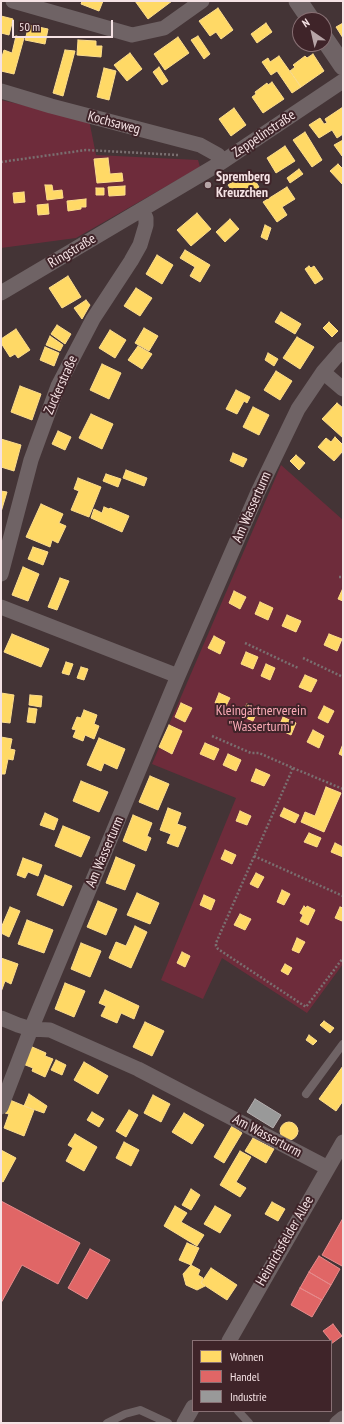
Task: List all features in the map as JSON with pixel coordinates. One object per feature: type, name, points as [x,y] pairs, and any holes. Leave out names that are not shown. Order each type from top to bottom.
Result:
[{"type":"street","points":[[12,1],[132,35],[164,28],[202,1]]},
{"type":"street","points":[[298,1],[306,12]]},
{"type":"street","points":[[332,50],[343,66]]},
{"type":"street","name":"Zeppelinstraße","points":[[142,210],[222,162],[343,81]]},
{"type":"street","name":"Kochsaweg","points":[[1,92],[200,145],[218,155],[222,162]]},
{"type":"street","name":"Ringstraße","points":[[1,293],[142,210]]},
{"type":"street","name":"Zuckerstraße","points":[[1,574],[31,460],[58,386],[93,320],[140,245],[146,225],[146,218],[142,210]]},
{"type":"street","name":"Am Wasserturm","points":[[1,1107],[31,1029],[178,676],[258,492],[298,409],[323,372],[343,349]]},
{"type":"street","points":[[323,372],[343,389]]},
{"type":"street","points":[[1,608],[178,676]]},
{"type":"street","name":"Am Wasserturm","points":[[1,1018],[31,1029],[50,1030],[138,1069],[328,1168]]},
{"type":"street","name":"Heinrichsfelder Allee","points":[[230,1340],[343,1142]]},
{"type":"street","points":[[184,1423],[192,1409]]},
{"type":"street","points":[[337,1423],[343,1418]]},
{"type":"lane","points":[[306,1094],[343,1044]]},
{"type":"lane","points":[[107,1423],[125,1414],[140,1410],[168,1423]]},
{"type":"lane","points":[[239,1412],[249,1423]]},
{"type":"path","points":[[1,162],[86,150],[180,155]]},
{"type":"path","points":[[245,644],[298,668]]},
{"type":"path","points":[[303,658],[343,677]]},
{"type":"path","points":[[212,736],[343,789]]},
{"type":"path","points":[[293,768],[216,943],[218,949],[306,1007],[343,958]]},
{"type":"path","points":[[254,856],[343,896]]},
{"type":"green space","points":[[1,100],[89,120],[96,155],[198,160],[200,167],[76,238],[1,248]]},
{"type":"green space","name":"Kleingärtnerverein \"Wasserturm\"","points":[[281,465],[343,520],[343,964],[307,1013],[222,958],[203,999],[161,980],[236,798],[152,764]]},
{"type":"building: Wohnen","points":[[82,1],[103,1],[99,11],[81,4]]},
{"type":"building: Wohnen","points":[[135,1],[172,1],[148,19]]},
{"type":"building: Wohnen","points":[[218,8],[233,30],[221,39],[216,32],[210,36],[199,21]]},
{"type":"building: Wohnen","points":[[1,16],[13,19],[9,35],[1,33]]},
{"type":"building: Wohnen","points":[[266,23],[272,32],[257,43],[251,34]]},
{"type":"building: Wohnen","points":[[343,23],[343,38],[336,27]]},
{"type":"building: Wohnen","points":[[29,25],[48,29],[45,44],[25,40]]},
{"type":"building: Wohnen","points":[[16,36],[24,38],[14,74],[1,71],[1,60],[4,50],[12,53]]},
{"type":"building: Wohnen","points":[[198,36],[210,54],[204,59],[191,40]]},
{"type":"building: Wohnen","points":[[178,37],[189,53],[165,70],[154,54]]},
{"type":"building: Wohnen","points":[[78,40],[96,41],[96,46],[102,46],[101,57],[77,55]]},
{"type":"building: Wohnen","points":[[65,50],[75,51],[63,96],[53,93]]},
{"type":"building: Wohnen","points":[[130,53],[142,69],[127,81],[114,65]]},
{"type":"building: Wohnen","points":[[313,54],[324,71],[301,87],[290,71],[295,67],[293,65],[305,56],[307,58]]},
{"type":"building: Wohnen","points":[[279,56],[301,87],[292,93],[277,71],[271,75],[262,62],[268,58],[270,62]]},
{"type":"building: Wohnen","points":[[159,67],[168,81],[162,85],[153,72]]},
{"type":"building: Wohnen","points":[[104,68],[116,71],[109,100],[97,97]]},
{"type":"building: Wohnen","points":[[272,82],[284,99],[263,113],[252,97],[256,94],[255,92],[267,83],[268,85]]},
{"type":"building: Wohnen","points":[[343,107],[343,134],[337,138],[332,130],[319,138],[309,125],[320,118],[324,124],[327,123],[325,119]]},
{"type":"building: Wohnen","points":[[234,108],[246,125],[231,136],[219,119]]},
{"type":"building: Wohnen","points":[[305,132],[322,160],[312,167],[293,140]]},
{"type":"building: Wohnen","points":[[343,140],[343,155],[342,156],[334,145]]},
{"type":"building: Wohnen","points":[[285,146],[295,161],[276,173],[267,158]]},
{"type":"building: Wohnen","points":[[108,158],[110,174],[122,173],[123,181],[97,183],[94,159]]},
{"type":"building: Wohnen","points":[[338,164],[343,169],[343,185],[330,171]]},
{"type":"building: Wohnen","points":[[299,169],[303,174],[290,183],[287,178]]},
{"type":"building: Wohnen","points":[[249,171],[259,187],[248,194],[246,192],[237,198],[228,185]]},
{"type":"building: Wohnen","points":[[45,185],[52,185],[53,191],[62,190],[63,198],[47,200]]},
{"type":"building: Wohnen","points":[[125,186],[125,195],[109,196],[108,187]]},
{"type":"building: Wohnen","points":[[287,187],[295,199],[282,207],[287,215],[277,222],[263,202]]},
{"type":"building: Wohnen","points":[[96,188],[104,188],[104,195],[96,195]]},
{"type":"building: Wohnen","points":[[24,192],[25,202],[14,203],[13,193]]},
{"type":"building: Wohnen","points":[[86,199],[86,207],[68,211],[67,201]]},
{"type":"building: Wohnen","points":[[48,204],[49,214],[38,215],[37,205]]},
{"type":"building: Wohnen","points":[[197,213],[211,229],[191,246],[177,230]]},
{"type":"building: Wohnen","points":[[230,219],[239,229],[225,242],[216,232]]},
{"type":"building: Wohnen","points":[[265,225],[271,228],[267,240],[261,237]]},
{"type":"building: Wohnen","points":[[185,250],[210,265],[200,282],[190,276],[195,267],[180,258]]},
{"type":"building: Wohnen","points":[[157,255],[173,265],[162,284],[146,274]]},
{"type":"building: Wohnen","points":[[309,266],[311,268],[314,266],[323,279],[315,284],[305,269]]},
{"type":"building: Wohnen","points":[[68,276],[81,297],[62,308],[49,288]]},
{"type":"building: Wohnen","points":[[136,288],[152,298],[140,316],[124,306]]},
{"type":"building: Wohnen","points":[[86,300],[90,305],[82,319],[74,308]]},
{"type":"building: Wohnen","points":[[281,312],[301,324],[295,334],[275,322]]},
{"type":"building: Wohnen","points":[[329,322],[338,331],[332,337],[323,328]]},
{"type":"building: Wohnen","points":[[57,325],[71,334],[65,344],[51,334]]},
{"type":"building: Wohnen","points":[[144,328],[158,336],[149,351],[135,343]]},
{"type":"building: Wohnen","points":[[16,329],[30,350],[18,358],[15,354],[10,357],[1,343],[1,339]]},
{"type":"building: Wohnen","points":[[110,330],[126,340],[115,358],[99,348]]},
{"type":"building: Wohnen","points":[[50,336],[63,345],[60,351],[46,345]]},
{"type":"building: Wohnen","points":[[297,337],[314,347],[300,369],[283,358]]},
{"type":"building: Wohnen","points":[[138,346],[152,354],[142,369],[128,360]]},
{"type":"building: Wohnen","points":[[45,347],[59,353],[54,366],[40,360]]},
{"type":"building: Wohnen","points":[[268,353],[278,359],[274,366],[265,360]]},
{"type":"building: Wohnen","points":[[102,364],[121,373],[109,399],[90,390]]},
{"type":"building: Wohnen","points":[[276,371],[292,381],[280,400],[264,390]]},
{"type":"building: Wohnen","points":[[20,386],[41,394],[32,420],[11,412]]},
{"type":"building: Wohnen","points":[[236,390],[250,397],[247,403],[244,401],[237,414],[226,409]]},
{"type":"building: Wohnen","points":[[337,403],[343,408],[343,438],[322,419]]},
{"type":"building: Wohnen","points":[[253,407],[269,415],[259,435],[243,427]]},
{"type":"building: Wohnen","points":[[91,414],[113,424],[102,449],[79,438]]},
{"type":"building: Wohnen","points":[[58,431],[71,437],[65,450],[52,444]]},
{"type":"building: Wohnen","points":[[335,437],[343,445],[343,451],[334,461],[318,447],[326,438],[331,442]]},
{"type":"building: Wohnen","points":[[1,439],[21,445],[14,471],[1,467]]},
{"type":"building: Wohnen","points":[[233,453],[247,459],[243,467],[230,461]]},
{"type":"building: Wohnen","points":[[296,455],[305,463],[299,470],[290,461]]},
{"type":"building: Wohnen","points":[[126,470],[147,478],[144,486],[123,478]]},
{"type":"building: Wohnen","points":[[106,474],[121,479],[118,487],[103,481]]},
{"type":"building: Wohnen","points":[[78,478],[101,487],[89,517],[71,510],[79,491],[74,489]]},
{"type":"building: Wohnen","points":[[1,491],[7,492],[1,512]]},
{"type":"building: Wohnen","points":[[41,504],[63,514],[59,523],[66,526],[58,543],[52,540],[50,547],[26,537]]},
{"type":"building: Wohnen","points":[[104,507],[129,516],[122,532],[91,518],[94,509],[102,513]]},
{"type":"building: Wohnen","points":[[33,547],[48,552],[43,565],[28,559]]},
{"type":"building: Wohnen","points":[[23,567],[39,574],[28,601],[12,595]]},
{"type":"building: Wohnen","points":[[60,578],[69,581],[57,610],[48,607]]},
{"type":"building: Wohnen","points":[[343,588],[343,601],[338,599]]},
{"type":"building: Wohnen","points":[[234,591],[246,597],[240,609],[229,603]]},
{"type":"building: Wohnen","points":[[260,602],[273,608],[268,620],[255,614]]},
{"type":"building: Wohnen","points":[[287,615],[301,621],[296,632],[282,626]]},
{"type":"building: Wohnen","points":[[12,634],[49,649],[41,667],[4,652]]},
{"type":"building: Wohnen","points":[[329,634],[342,639],[337,651],[324,645]]},
{"type":"building: Wohnen","points":[[214,636],[225,642],[220,654],[208,648]]},
{"type":"building: Wohnen","points":[[246,652],[258,657],[253,669],[241,664]]},
{"type":"building: Wohnen","points":[[66,662],[73,664],[69,675],[62,673]]},
{"type":"building: Wohnen","points":[[266,664],[275,668],[270,680],[261,676]]},
{"type":"building: Wohnen","points":[[81,667],[88,669],[84,680],[77,678]]},
{"type":"building: Wohnen","points":[[305,675],[317,680],[311,692],[299,687]]},
{"type":"building: Wohnen","points":[[1,693],[14,695],[10,723],[1,722]]},
{"type":"building: Wohnen","points":[[219,693],[230,698],[225,708],[215,703]]},
{"type":"building: Wohnen","points":[[30,695],[42,696],[41,707],[29,705]]},
{"type":"building: Wohnen","points":[[181,703],[192,708],[185,722],[175,717]]},
{"type":"building: Wohnen","points":[[247,704],[258,709],[253,721],[241,716]]},
{"type":"building: Wohnen","points":[[324,706],[334,711],[328,723],[318,718]]},
{"type":"building: Wohnen","points":[[29,708],[37,709],[35,723],[27,722]]},
{"type":"building: Wohnen","points":[[84,710],[97,715],[94,724],[99,726],[94,739],[85,735],[83,741],[73,737],[76,730],[72,729],[77,717],[81,718]]},
{"type":"building: Wohnen","points":[[283,717],[296,723],[291,735],[278,729]]},
{"type":"building: Wohnen","points":[[169,725],[182,731],[172,754],[159,747]]},
{"type":"building: Wohnen","points":[[313,730],[324,736],[319,748],[307,742]]},
{"type":"building: Wohnen","points":[[1,737],[12,739],[10,749],[15,750],[13,760],[8,759],[5,774],[1,774]]},
{"type":"building: Wohnen","points":[[99,738],[125,749],[117,769],[104,763],[101,771],[87,765]]},
{"type":"building: Wohnen","points":[[205,743],[219,749],[214,760],[200,754]]},
{"type":"building: Wohnen","points":[[343,744],[343,756],[339,754]]},
{"type":"building: Wohnen","points":[[228,754],[241,760],[236,771],[223,765]]},
{"type":"building: Wohnen","points":[[256,769],[270,775],[264,786],[251,781]]},
{"type":"building: Wohnen","points":[[150,776],[169,784],[158,810],[139,802]]},
{"type":"building: Wohnen","points":[[81,781],[108,792],[99,812],[73,801]]},
{"type":"building: Wohnen","points":[[326,787],[341,793],[324,832],[301,822],[305,812],[315,816]]},
{"type":"building: Wohnen","points":[[168,808],[181,813],[177,824],[186,827],[178,847],[167,843],[171,834],[160,830]]},
{"type":"building: Wohnen","points":[[284,808],[299,815],[295,823],[280,816]]},
{"type":"building: Wohnen","points":[[240,811],[251,816],[247,825],[236,821]]},
{"type":"building: Wohnen","points":[[45,813],[58,819],[54,830],[40,825]]},
{"type":"building: Wohnen","points":[[133,815],[152,823],[147,836],[151,838],[146,851],[123,841]]},
{"type":"building: Wohnen","points":[[63,826],[90,837],[81,857],[55,846]]},
{"type":"building: Wohnen","points":[[309,833],[321,838],[317,847],[304,842]]},
{"type":"building: Wohnen","points":[[335,843],[343,847],[343,857],[331,852]]},
{"type":"building: Wohnen","points":[[225,850],[236,855],[232,864],[221,859]]},
{"type":"building: Wohnen","points":[[116,857],[135,865],[125,890],[106,883]]},
{"type":"building: Wohnen","points":[[23,858],[42,865],[38,876],[28,872],[25,878],[17,875]]},
{"type":"building: Wohnen","points":[[256,873],[264,877],[258,888],[250,884]]},
{"type":"building: Wohnen","points":[[45,875],[72,886],[63,906],[37,895]]},
{"type":"building: Wohnen","points":[[282,890],[290,894],[284,905],[277,902]]},
{"type":"building: Wohnen","points":[[137,893],[159,903],[150,924],[127,915]]},
{"type":"building: Wohnen","points":[[204,895],[215,900],[211,910],[200,905]]},
{"type":"building: Wohnen","points":[[98,901],[117,909],[106,935],[87,927]]},
{"type":"building: Wohnen","points":[[304,906],[315,910],[308,925],[300,921],[303,915],[300,913]]},
{"type":"building: Wohnen","points":[[10,907],[20,911],[9,937],[1,933],[1,928]]},
{"type":"building: Wohnen","points":[[340,907],[343,908],[342,921],[335,918]]},
{"type":"building: Wohnen","points":[[240,914],[251,919],[245,930],[234,925]]},
{"type":"building: Wohnen","points":[[27,920],[53,930],[44,953],[18,944]]},
{"type":"building: Wohnen","points":[[135,926],[147,932],[131,968],[109,958],[116,942],[126,946]]},
{"type":"building: Wohnen","points":[[297,938],[305,942],[299,953],[292,950]]},
{"type":"building: Wohnen","points":[[81,943],[101,951],[90,977],[71,969]]},
{"type":"building: Wohnen","points":[[182,952],[190,956],[185,967],[177,963]]},
{"type":"building: Wohnen","points":[[1,958],[18,964],[11,984],[5,981],[1,992]]},
{"type":"building: Wohnen","points":[[285,964],[292,968],[288,975],[281,971]]},
{"type":"building: Wohnen","points":[[65,983],[85,991],[74,1017],[55,1009]]},
{"type":"building: Wohnen","points":[[105,990],[139,1006],[134,1019],[121,1013],[117,1023],[101,1016],[106,1006],[99,1003]]},
{"type":"building: Wohnen","points":[[324,1021],[334,1028],[330,1033],[320,1025]]},
{"type":"building: Wohnen","points":[[145,1022],[164,1031],[152,1056],[133,1047]]},
{"type":"building: Wohnen","points":[[309,1035],[317,1041],[313,1045],[306,1040]]},
{"type":"building: Wohnen","points":[[30,1046],[46,1053],[45,1056],[53,1059],[45,1077],[32,1071],[33,1068],[23,1064]]},
{"type":"building: Wohnen","points":[[56,1060],[66,1065],[62,1075],[51,1070]]},
{"type":"building: Wohnen","points":[[84,1062],[108,1076],[98,1094],[74,1080]]},
{"type":"building: Wohnen","points":[[343,1066],[343,1101],[336,1111],[319,1099]]},
{"type":"building: Wohnen","points":[[29,1094],[47,1106],[44,1113],[24,1106]]},
{"type":"building: Wohnen","points":[[153,1095],[170,1104],[161,1122],[144,1113]]},
{"type":"building: Wohnen","points":[[10,1100],[34,1110],[24,1136],[4,1128],[9,1114],[5,1113]]},
{"type":"building: Wohnen","points":[[129,1110],[138,1115],[126,1137],[116,1131]]},
{"type":"building: Wohnen","points":[[92,1112],[104,1119],[99,1127],[87,1120]]},
{"type":"building: Wohnen","points":[[184,1113],[204,1125],[192,1144],[172,1132]]},
{"type":"building: Wohnen","points":[[289,1122],[295,1125],[298,1131],[295,1137],[289,1140],[283,1137],[280,1131],[283,1125]]},
{"type":"building: Wohnen","points":[[232,1126],[242,1133],[224,1163],[214,1157]]},
{"type":"building: Wohnen","points":[[75,1134],[97,1147],[84,1171],[66,1161],[73,1148],[68,1145]]},
{"type":"building: Wohnen","points":[[253,1138],[274,1149],[266,1163],[245,1151]]},
{"type":"building: Wohnen","points":[[124,1142],[139,1150],[131,1166],[116,1158]]},
{"type":"building: Wohnen","points":[[1,1150],[16,1158],[3,1182],[1,1181]]},
{"type":"building: Wohnen","points":[[240,1151],[251,1157],[236,1182],[246,1188],[240,1197],[220,1185]]},
{"type":"building: Wohnen","points":[[191,1189],[200,1195],[191,1210],[182,1205]]},
{"type":"building: Wohnen","points":[[272,1202],[285,1209],[278,1221],[265,1214]]},
{"type":"building: Wohnen","points":[[175,1206],[187,1213],[181,1222],[204,1235],[197,1246],[164,1226]]},
{"type":"building: Wohnen","points":[[215,1206],[231,1215],[220,1233],[204,1224]]},
{"type":"building: Wohnen","points":[[187,1243],[199,1248],[191,1265],[179,1260]]},
{"type":"building: Wohnen","points":[[191,1265],[200,1270],[198,1275],[203,1278],[201,1283],[205,1286],[197,1290],[186,1285],[183,1274]]},
{"type":"building: Wohnen","points":[[211,1268],[237,1285],[227,1300],[201,1283]]},
{"type":"building: Handel","points":[[1,1201],[80,1243],[58,1284],[22,1265],[1,1303]]},
{"type":"building: Handel","points":[[343,1218],[343,1265],[342,1266],[322,1255]]},
{"type":"building: Handel","points":[[90,1249],[110,1260],[87,1299],[68,1288]]},
{"type":"building: Handel","points":[[319,1256],[340,1269],[331,1285],[309,1272]]},
{"type":"building: Handel","points":[[309,1272],[331,1285],[322,1300],[300,1288]]},
{"type":"building: Handel","points":[[300,1288],[322,1300],[312,1317],[291,1305]]},
{"type":"building: Handel","points":[[333,1324],[342,1336],[332,1343],[332,1340],[330,1340],[323,1331]]},
{"type":"building: Industrie","points":[[255,1099],[281,1115],[273,1128],[247,1112]]},
{"type":"place","name":"Spremberg Kreuzchen","points":[[208,185]]}]
